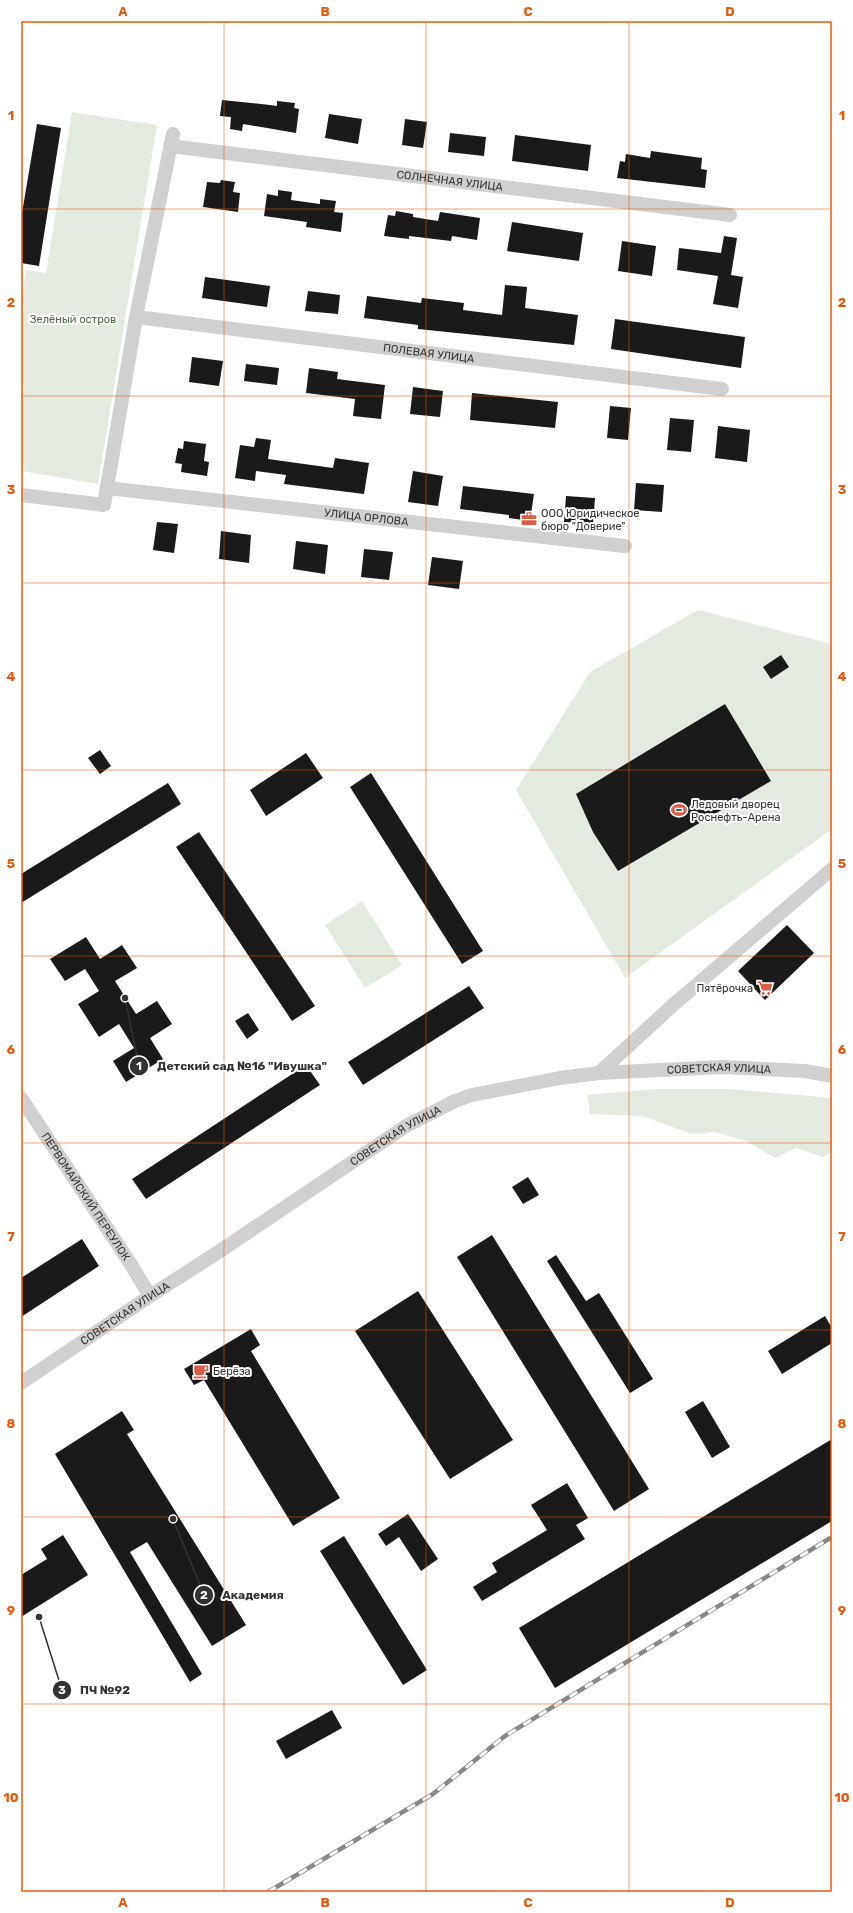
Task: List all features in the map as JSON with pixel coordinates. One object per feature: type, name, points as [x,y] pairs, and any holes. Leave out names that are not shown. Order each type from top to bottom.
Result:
[{"type":"street","name":"СОЛНЕЧНАЯ УЛИЦА","points":[[136,317],[171,140],[730,215]]},
{"type":"street","name":"ПОЛЕВАЯ УЛИЦА","points":[[136,317],[722,389]]},
{"type":"street","points":[[21,495],[104,505],[136,317]]},
{"type":"street","name":"УЛИЦА ОРЛОВА","points":[[107,488],[625,546]]},
{"type":"street","points":[[599,1073],[673,1005],[832,869]]},
{"type":"street","name":"СОВЕТСКАЯ УЛИЦА","points":[[21,1383],[406,1126],[431,1112],[472,1095],[560,1078],[599,1073],[722,1067],[805,1071],[832,1076]]},
{"type":"street","name":"ПЕРВОМАЙСКИЙ ПЕРЕУЛОК","points":[[21,1098],[130,1263],[150,1296]]},
{"type":"green space","name":"Зелёный остров","points":[[72,112],[157,125],[98,484],[21,471],[21,304],[26,270],[46,273]]},
{"type":"green space","name":"Ледовый дворец Роснефть-Арена","points":[[698,610],[832,644],[832,829],[625,978],[516,790],[590,672]]},
{"type":"green space","points":[[362,901],[402,965],[365,988],[325,925]]},
{"type":"green space","points":[[654,1089],[732,1089],[832,1098],[832,1152],[823,1157],[796,1148],[775,1158],[746,1141],[714,1132],[692,1134],[642,1116],[590,1114],[587,1095]]},
{"type":"building","points":[[222,100],[277,106],[277,101],[295,103],[294,108],[299,109],[296,133],[243,124],[242,131],[230,129],[231,117],[220,116]]},
{"type":"building","points":[[329,114],[362,119],[358,144],[325,138]]},
{"type":"building","points":[[405,119],[427,122],[423,148],[402,145]]},
{"type":"building","points":[[37,124],[61,128],[39,266],[21,263],[21,219]]},
{"type":"building","points":[[450,133],[486,137],[484,156],[448,152]]},
{"type":"building","points":[[515,135],[591,145],[588,171],[512,161]]},
{"type":"building","points":[[651,151],[702,158],[701,169],[707,170],[705,188],[617,178],[620,161],[625,162],[626,154],[650,158]]},
{"type":"building","points":[[221,180],[235,182],[233,192],[240,193],[238,212],[203,207],[207,182],[220,183]]},
{"type":"building","points":[[278,190],[292,192],[291,200],[320,204],[320,199],[336,201],[334,212],[343,213],[341,232],[306,227],[307,222],[264,216],[267,194],[278,196]]},
{"type":"building","points":[[396,211],[413,214],[413,217],[438,221],[440,212],[480,218],[477,240],[452,236],[451,241],[409,236],[409,239],[384,236],[388,215],[395,216]]},
{"type":"building","points":[[512,222],[583,233],[579,261],[507,251]]},
{"type":"building","points":[[724,236],[737,238],[731,275],[743,277],[738,308],[713,304],[718,276],[677,270],[679,248],[721,253]]},
{"type":"building","points":[[622,241],[656,246],[652,276],[618,271]]},
{"type":"building","points":[[205,277],[270,286],[267,307],[202,298]]},
{"type":"building","points":[[505,285],[527,287],[525,308],[578,315],[574,345],[418,329],[418,325],[364,318],[367,296],[421,303],[422,298],[464,303],[463,310],[502,315]]},
{"type":"building","points":[[308,291],[340,295],[338,314],[305,311]]},
{"type":"building","points":[[615,319],[745,337],[741,368],[611,349]]},
{"type":"building","points":[[192,357],[223,361],[219,386],[189,382]]},
{"type":"building","points":[[246,364],[279,368],[277,385],[244,381]]},
{"type":"building","points":[[309,368],[338,372],[337,379],[385,385],[381,419],[353,416],[355,399],[306,393]]},
{"type":"building","points":[[413,387],[443,391],[440,417],[410,414]]},
{"type":"building","points":[[472,393],[558,402],[555,428],[470,420]]},
{"type":"building","points":[[610,406],[631,408],[628,440],[607,438]]},
{"type":"building","points":[[670,418],[694,420],[691,452],[667,450]]},
{"type":"building","points":[[718,426],[750,430],[747,462],[715,458]]},
{"type":"building","points":[[256,438],[271,440],[268,459],[333,468],[335,458],[369,463],[364,494],[284,484],[286,475],[256,471],[255,481],[235,478],[240,445],[254,447]]},
{"type":"building","points":[[184,441],[206,444],[204,461],[209,462],[207,476],[181,472],[182,464],[175,463],[178,448],[183,449]]},
{"type":"building","points":[[413,471],[443,476],[438,506],[408,502]]},
{"type":"building","points":[[636,483],[664,485],[662,512],[634,510]]},
{"type":"building","points":[[463,486],[534,494],[530,521],[509,518],[509,515],[460,509]]},
{"type":"building","points":[[566,496],[595,498],[593,524],[564,522]]},
{"type":"building","points":[[157,522],[178,524],[174,553],[153,550]]},
{"type":"building","points":[[221,531],[251,535],[249,563],[219,559]]},
{"type":"building","points":[[296,541],[328,545],[325,574],[293,569]]},
{"type":"building","points":[[364,549],[393,552],[389,580],[361,577]]},
{"type":"building","points":[[432,557],[463,561],[459,589],[428,585]]},
{"type":"building","points":[[781,655],[789,667],[771,679],[763,667]]},
{"type":"building","points":[[725,704],[771,781],[618,871],[593,832],[576,794]]},
{"type":"building","points":[[100,750],[111,766],[100,774],[88,758]]},
{"type":"building","points":[[306,753],[323,778],[266,816],[250,790]]},
{"type":"building","points":[[371,773],[483,951],[462,964],[350,787]]},
{"type":"building","points":[[168,783],[181,804],[21,903],[21,874]]},
{"type":"building","points":[[199,832],[315,1006],[292,1021],[176,847]]},
{"type":"building","points":[[787,925],[814,953],[765,1000],[738,971]]},
{"type":"building","points":[[86,937],[100,959],[122,945],[137,968],[115,981],[136,1014],[157,1001],[172,1024],[150,1038],[163,1059],[126,1082],[113,1061],[134,1048],[119,1024],[99,1037],[78,1004],[99,991],[85,969],[65,981],[50,959]]},
{"type":"building","points":[[469,986],[484,1008],[363,1085],[348,1062]]},
{"type":"building","points":[[248,1013],[259,1030],[247,1039],[235,1021]]},
{"type":"building","points":[[306,1065],[320,1085],[146,1199],[132,1179]]},
{"type":"building","points":[[528,1177],[539,1195],[523,1204],[512,1187]]},
{"type":"building","points":[[492,1235],[649,1489],[614,1511],[457,1257]]},
{"type":"building","points":[[82,1239],[99,1266],[21,1317],[21,1278]]},
{"type":"building","points":[[556,1255],[586,1301],[599,1293],[653,1379],[630,1393],[547,1261]]},
{"type":"building","points":[[418,1291],[513,1440],[450,1479],[355,1331]]},
{"type":"building","points":[[825,1316],[832,1328],[832,1343],[782,1374],[768,1351]]},
{"type":"building","points":[[251,1329],[260,1345],[251,1351],[340,1498],[293,1526],[204,1380],[194,1385],[184,1369]]},
{"type":"building","points":[[703,1401],[730,1447],[712,1458],[685,1412]]},
{"type":"building","points":[[122,1411],[134,1430],[127,1434],[246,1625],[212,1646],[147,1542],[130,1552],[202,1674],[190,1682],[55,1454]]},
{"type":"building","points":[[832,1439],[832,1521],[555,1688],[519,1628]]},
{"type":"building","points":[[567,1483],[588,1518],[576,1525],[585,1539],[482,1601],[473,1587],[497,1572],[492,1563],[547,1530],[531,1505]]},
{"type":"building","points":[[408,1514],[438,1559],[421,1571],[399,1537],[386,1546],[378,1534]]},
{"type":"building","points":[[63,1535],[88,1575],[21,1617],[21,1575],[47,1559],[41,1549]]},
{"type":"building","points":[[344,1536],[427,1670],[403,1685],[320,1551]]},
{"type":"building","points":[[332,1710],[342,1728],[286,1759],[276,1741]]},
{"type":"railway","points":[[268,1892],[433,1794],[505,1736],[832,1537]]},
{"type":"place","name":"ООО Юридическое бюро \"Доверие\"","points":[[529,519]]},
{"type":"place","name":"Ледовый дворец Роснефть-Арена","points":[[679,810]]},
{"type":"place","name":"Пятёрочка","points":[[765,988]]},
{"type":"place","name":"Детский сад №16 \"Ивушка\"","points":[[125,998]]},
{"type":"place","name":"Берёза","points":[[201,1371]]},
{"type":"place","name":"Академия","points":[[173,1519]]},
{"type":"place","name":"ПЧ №92","points":[[39,1617]]}]
